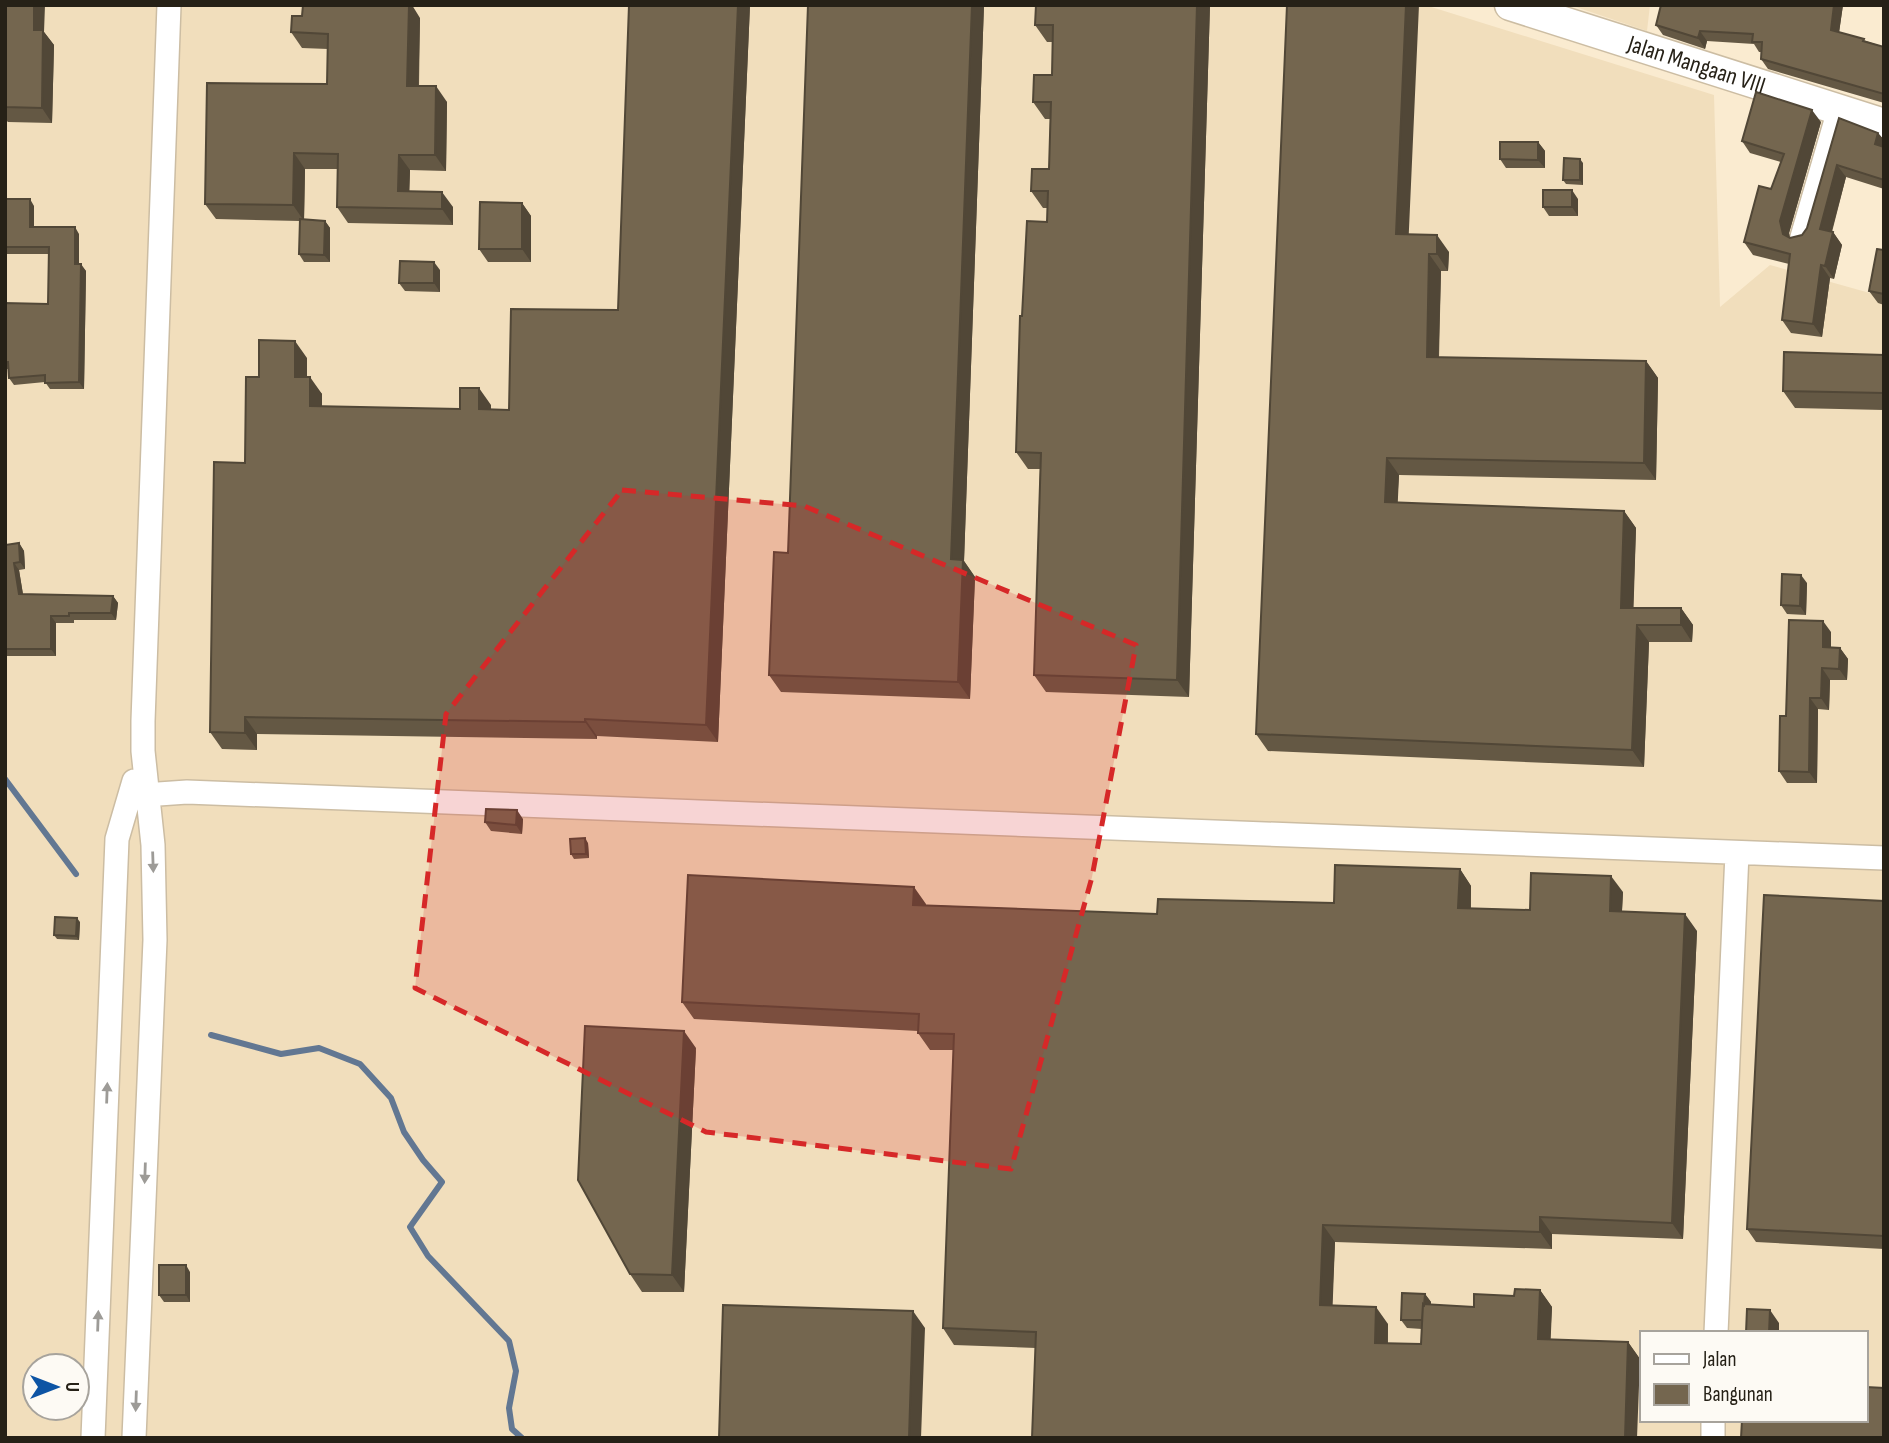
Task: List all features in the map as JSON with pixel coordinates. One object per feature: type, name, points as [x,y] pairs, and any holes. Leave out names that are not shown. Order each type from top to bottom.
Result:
[{"type":"street","points":[[93,1438],[117,839],[138,795],[143,751],[169,5]]},
{"type":"street","name":"Jalan Mangaan VIII","points":[[1510,5],[1884,124]]},
{"type":"street","points":[[1802,237],[1839,110]]},
{"type":"street","points":[[138,795],[187,792],[1884,859]]},
{"type":"street","points":[[134,1438],[155,940],[153,845],[138,795]]},
{"type":"street","points":[[1716,1331],[1737,853]]},
{"type":"highlighted area","points":[[622,490],[804,506],[1136,645],[1092,877],[1011,1169],[706,1132],[415,988],[446,714]]},
{"type":"shaded area","points":[[5,5],[1425,5],[1714,95],[1720,307],[1770,265],[1884,297],[1884,1438],[5,1438]]},
{"type":"shaded area","points":[[1570,5],[1650,5],[1647,31]]},
{"type":"building","points":[[5,5],[34,5],[34,30],[43,30],[42,108],[5,107]]},
{"type":"building","points":[[303,5],[409,5],[407,86],[436,86],[435,155],[399,155],[398,191],[442,192],[442,209],[337,207],[338,154],[294,153],[293,205],[205,204],[207,83],[327,84],[328,34],[291,32],[292,16],[302,16]]},
{"type":"building","points":[[629,5],[738,5],[706,725],[585,719],[585,722],[245,717],[245,733],[210,732],[214,462],[245,463],[246,377],[259,377],[259,340],[295,341],[295,377],[310,377],[310,406],[460,409],[460,388],[479,388],[479,409],[509,410],[511,309],[618,310]]},
{"type":"building","points":[[808,5],[972,5],[951,559],[963,560],[958,682],[769,675],[774,552],[788,553]]},
{"type":"building","points":[[1036,5],[1197,5],[1177,680],[1034,675],[1041,453],[1016,452],[1020,316],[1027,221],[1047,222],[1048,191],[1031,191],[1032,169],[1049,169],[1051,102],[1033,102],[1034,75],[1052,75],[1053,25],[1035,25]]},
{"type":"building","points":[[1287,5],[1406,5],[1396,234],[1437,235],[1437,254],[1429,254],[1427,357],[1646,361],[1644,463],[1387,458],[1385,502],[1624,511],[1621,608],[1681,608],[1681,625],[1637,625],[1632,750],[1256,734]]},
{"type":"building","points":[[1661,5],[1834,5],[1831,30],[1884,47],[1884,94],[1761,59],[1762,42],[1752,42],[1753,34],[1700,31],[1698,38],[1656,25]]},
{"type":"building","points":[[1756,92],[1812,110],[1780,221],[1783,234],[1790,238],[1802,235],[1807,228],[1839,118],[1878,133],[1875,144],[1884,147],[1884,180],[1837,165],[1820,229],[1833,232],[1825,266],[1821,265],[1813,324],[1782,320],[1790,254],[1744,242],[1759,186],[1771,189],[1784,154],[1742,141]]},
{"type":"building","points":[[1500,142],[1538,142],[1538,160],[1500,159]]},
{"type":"building","points":[[1564,158],[1580,159],[1580,180],[1563,180]]},
{"type":"building","points":[[1543,190],[1572,190],[1572,207],[1543,207]]},
{"type":"building","points":[[5,199],[30,199],[30,227],[75,227],[75,264],[81,264],[79,382],[45,383],[45,375],[9,378],[8,362],[5,362],[5,303],[48,304],[49,247],[5,247]]},
{"type":"building","points":[[480,202],[522,203],[522,249],[479,249]]},
{"type":"building","points":[[300,219],[325,221],[324,255],[299,254]]},
{"type":"building","points":[[1877,249],[1884,250],[1884,294],[1869,291]]},
{"type":"building","points":[[400,261],[434,262],[434,283],[399,283]]},
{"type":"building","points":[[1784,352],[1884,355],[1884,393],[1783,391]]},
{"type":"building","points":[[19,543],[20,562],[14,563],[19,594],[113,596],[111,613],[51,616],[51,649],[5,649],[5,545]]},
{"type":"building","points":[[1782,574],[1801,575],[1800,606],[1781,605]]},
{"type":"building","points":[[1789,620],[1823,621],[1823,647],[1840,648],[1839,669],[1822,668],[1821,698],[1810,698],[1809,772],[1779,771],[1780,716],[1786,716]]},
{"type":"building","points":[[486,809],[517,810],[516,825],[485,822]]},
{"type":"building","points":[[585,838],[586,854],[571,854],[570,839]]},
{"type":"building","points":[[1335,865],[1460,869],[1458,908],[1530,910],[1531,873],[1611,876],[1610,911],[1685,914],[1672,1223],[1540,1217],[1540,1232],[1323,1225],[1320,1305],[1376,1307],[1375,1343],[1421,1344],[1423,1304],[1474,1307],[1474,1294],[1514,1296],[1515,1289],[1540,1290],[1538,1339],[1628,1342],[1625,1438],[1032,1438],[1036,1332],[943,1328],[954,1034],[918,1033],[919,1014],[682,1002],[688,875],[914,887],[913,905],[1157,914],[1158,899],[1334,903]]},
{"type":"building","points":[[1764,895],[1884,901],[1884,1236],[1747,1229]]},
{"type":"building","points":[[55,917],[77,918],[76,936],[54,935]]},
{"type":"building","points":[[585,1026],[684,1031],[672,1275],[630,1274],[578,1180]]},
{"type":"building","points":[[159,1265],[186,1265],[186,1295],[159,1295]]},
{"type":"building","points":[[1402,1293],[1425,1294],[1422,1320],[1401,1320]]},
{"type":"building","points":[[723,1305],[913,1311],[909,1438],[719,1438]]},
{"type":"building","points":[[1747,1309],[1770,1310],[1769,1331],[1746,1331]]},
{"type":"building","points":[[1868,1387],[1884,1388],[1884,1438],[1741,1438],[1742,1422],[1868,1422]]},
{"type":"waterway","points":[[5,779],[76,874]]},
{"type":"waterway","points":[[211,1035],[281,1054],[319,1048],[360,1064],[391,1098],[404,1132],[442,1182],[410,1227],[428,1256],[509,1341],[516,1371],[509,1408],[512,1429],[522,1438]]}]
